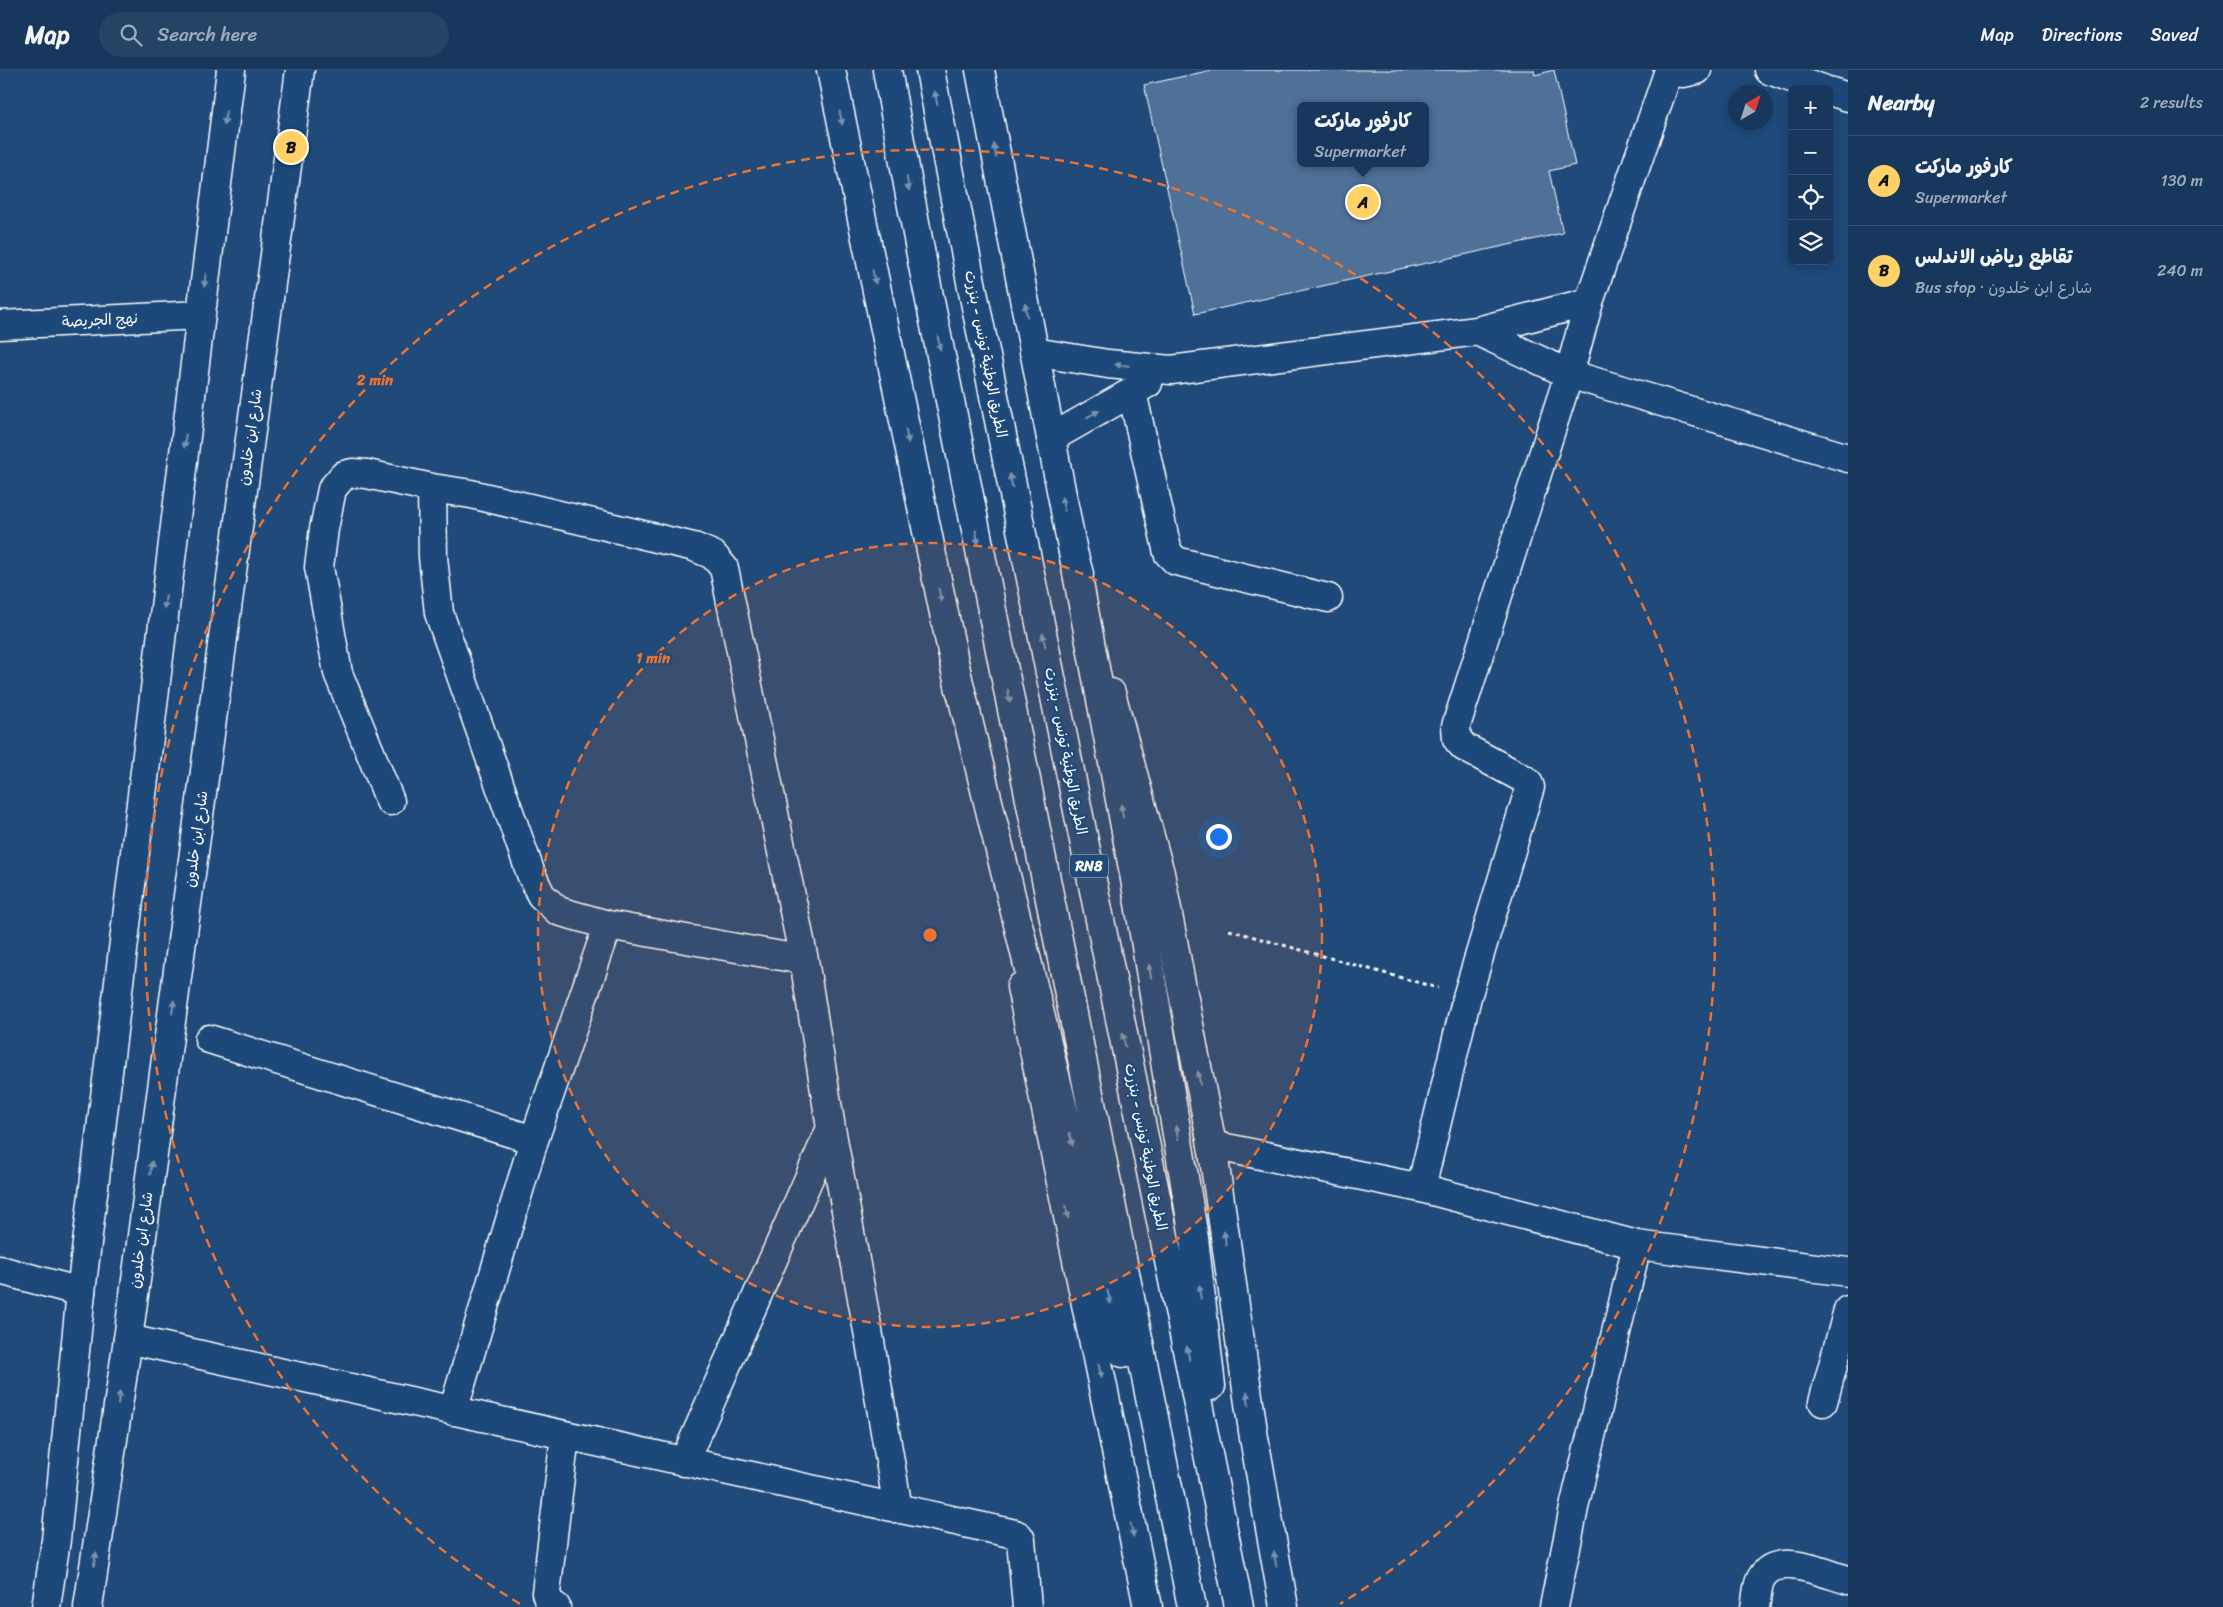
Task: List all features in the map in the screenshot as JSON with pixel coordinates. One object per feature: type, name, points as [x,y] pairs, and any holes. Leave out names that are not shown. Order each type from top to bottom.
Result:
[{"type":"main road","points":[[46,1607],[56,1540],[81,1292],[231,70]]},
{"type":"main road","name":"شارع ابن خلدون","points":[[88,1607],[128,1339],[300,70]]},
{"type":"main road","points":[[831,70],[1148,1607]]},
{"type":"main road","points":[[887,70],[927,285],[1192,1607]]},
{"type":"main road","name":"الطريق الوطنية تونس - بنزرت","points":[[930,70],[1239,1607]]},
{"type":"main road","points":[[980,70],[1135,879],[1194,1238],[1231,1567]]},
{"type":"main road","points":[[1421,1188],[1467,996],[1530,787],[1528,782],[1522,778],[1464,748],[1457,739],[1456,726],[1569,374],[1589,302],[1669,70],[1683,73],[1697,70]]},
{"type":"main road","points":[[1769,70],[1812,85]]},
{"type":"main road","points":[[1833,92],[1848,97]]},
{"type":"main road","points":[[1034,352],[1108,364],[1171,370],[1477,331],[1589,302]]},
{"type":"main road","name":"نهج الجريصة","points":[[0,324],[200,315]]},
{"type":"main road","points":[[1477,331],[1569,374],[1848,458]]},
{"type":"main road","points":[[1051,438],[1171,370]]},
{"type":"main road","points":[[1132,392],[1168,553],[1176,561],[1328,598]]},
{"type":"main road","points":[[390,801],[338,673],[319,567],[332,489],[344,475],[353,473],[367,474],[471,494],[694,547],[713,555],[724,568],[804,960],[831,1128],[898,1508]]},
{"type":"main road","points":[[432,488],[433,557],[438,613],[531,874],[541,895],[558,911],[608,925],[804,960]]},
{"type":"main road","points":[[1072,552],[1160,874],[1212,1145],[1254,1438],[1284,1607]]},
{"type":"main road","points":[[955,667],[1186,1607]]},
{"type":"main road","points":[[453,1411],[534,1140],[608,925]]},
{"type":"main road","points":[[209,1039],[534,1140]]},
{"type":"main road","points":[[684,1462],[831,1128]]},
{"type":"main road","points":[[1212,1145],[1421,1188],[1636,1245],[1848,1272]]},
{"type":"main road","points":[[1554,1607],[1575,1503],[1636,1245]]},
{"type":"main road","points":[[0,1270],[81,1292]]},
{"type":"main road","points":[[1823,1402],[1848,1310]]},
{"type":"main road","points":[[128,1339],[1019,1536],[1027,1607]]},
{"type":"main road","points":[[556,1607],[548,1602],[546,1593],[565,1436]]},
{"type":"main road","points":[[1755,1607],[1761,1577],[1772,1566],[1788,1564],[1848,1580]]},
{"type":"path","points":[[1229,930],[1467,996]]},
{"type":"building","points":[[1212,70],[1534,70],[1535,75],[1554,70],[1575,165],[1549,171],[1563,233],[1195,314],[1144,85]]},
{"type":"place","name":"تقاطع رياض الاندلس","points":[[291,147]]},
{"type":"place","name":"كارفور ماركت","points":[[1363,202]]}]
